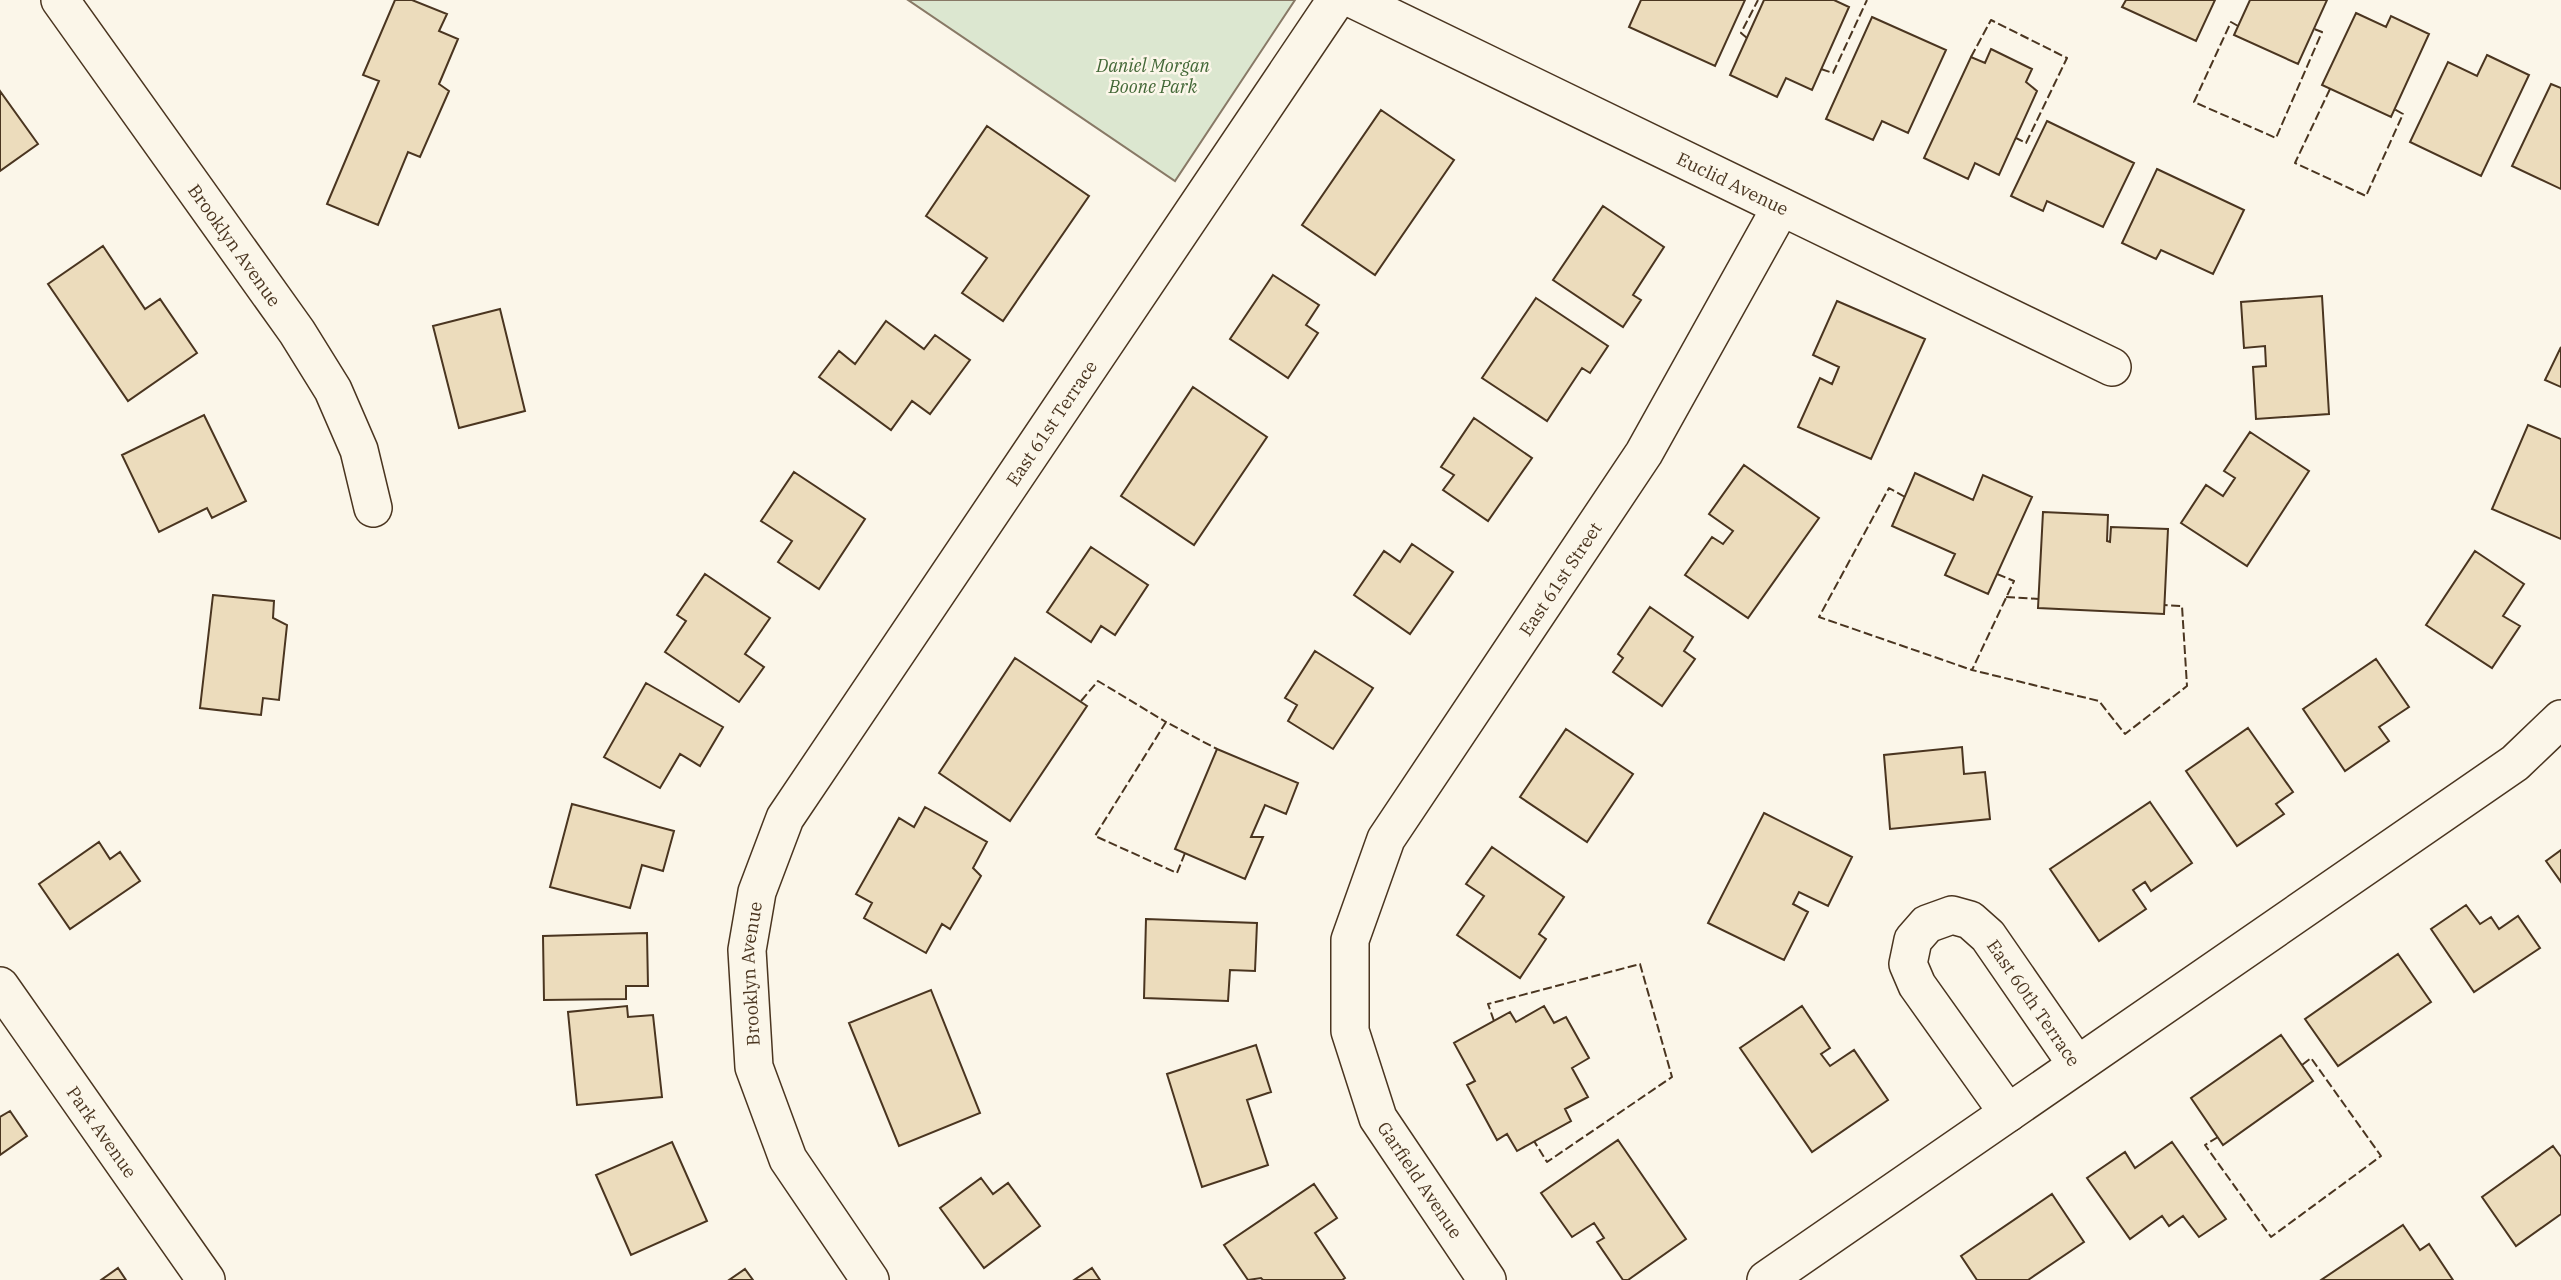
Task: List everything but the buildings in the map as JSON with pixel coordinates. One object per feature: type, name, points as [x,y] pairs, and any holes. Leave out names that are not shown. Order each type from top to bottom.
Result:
[{"type":"street","name":"Brooklyn Avenue","points":[[60,0],[297,332],[333,390],[359,450],[373,509]]},
{"type":"street","name":"East 61st Terrace","points":[[773,848],[785,818],[1336,0]]},
{"type":"street","name":"Euclid Avenue","points":[[1355,0],[2112,367]]},
{"type":"street","name":"East 61st Street","points":[[1350,952],[1350,940],[1386,839],[1644,453],[1780,207]]},
{"type":"street","name":"East 60th Terrace","points":[[2008,1113],[1917,985],[1908,964],[1913,940],[1927,924],[1952,915],[1970,920],[1989,936],[2077,1065],[2515,763],[2561,719]]},
{"type":"street","name":"Brooklyn Avenue","points":[[773,848],[757,892],[747,950],[754,1067],[788,1159],[870,1280]]},
{"type":"street","name":"Garfield Avenue","points":[[1350,952],[1350,1031],[1378,1118],[1487,1280]]},
{"type":"street","name":"Park Avenue","points":[[0,986],[206,1280]]},
{"type":"street","points":[[1766,1280],[2077,1065]]},
{"type":"green space","name":"Daniel Morgan Boone Park","points":[[908,0],[1295,0],[1175,181]]},
{"type":"fence","points":[[1747,38],[1741,33],[1758,0]]},
{"type":"fence","points":[[1821,69],[1833,73],[1867,0]]},
{"type":"fence","points":[[1971,57],[1991,20],[2067,58],[2026,143],[2016,138]]},
{"type":"fence","points":[[2238,26],[2231,22],[2194,102],[2276,138],[2322,32],[2314,29]]},
{"type":"fence","points":[[2330,89],[2295,163],[2366,196],[2403,114],[2394,109]]},
{"type":"fence","points":[[1905,497],[1889,488],[1819,617],[1972,670]]},
{"type":"fence","points":[[1997,574],[2014,581],[1972,670],[2099,701],[2125,734],[2187,686],[2182,606],[2164,605]]},
{"type":"fence","points":[[2006,597],[2039,599]]},
{"type":"fence","points":[[1081,701],[1098,681],[1166,722]]},
{"type":"fence","points":[[1185,853],[1177,873],[1095,836],[1166,722],[1217,749]]},
{"type":"fence","points":[[1494,1021],[1488,1004],[1640,964],[1672,1077],[1547,1162],[1534,1141]]},
{"type":"fence","points":[[2218,1137],[2205,1145],[2271,1237],[2381,1156],[2311,1058],[2302,1065]]}]
